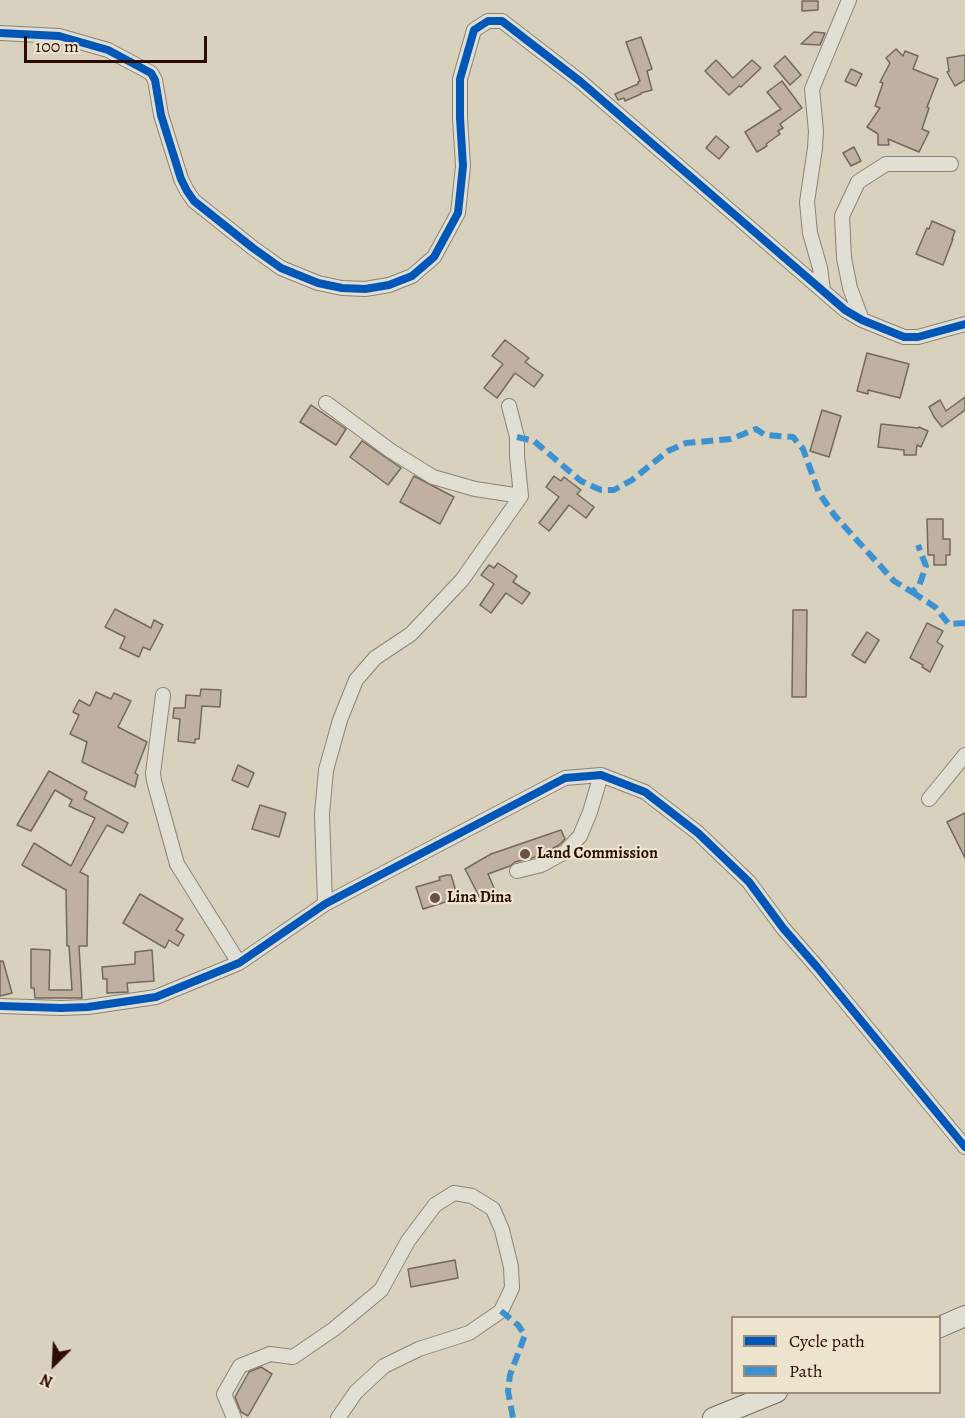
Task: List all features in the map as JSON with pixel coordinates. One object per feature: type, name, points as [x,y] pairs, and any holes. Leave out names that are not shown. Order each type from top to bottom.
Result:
[{"type":"street","points":[[823,291],[810,233],[807,202],[816,131],[812,89],[849,0]]},
{"type":"street","points":[[0,33],[59,36],[108,50],[151,73],[155,80],[167,139],[181,179],[194,201],[281,268],[318,283],[342,288],[365,289],[388,285],[412,276],[435,257],[458,213],[463,166],[460,79],[474,30],[488,21],[502,21],[581,82],[845,310],[862,320],[904,337],[918,337],[965,324]]},
{"type":"street","points":[[862,320],[850,288],[844,258],[842,216],[858,182],[886,164],[951,164]]},
{"type":"street","points":[[326,403],[392,451],[433,477],[474,489],[521,496]]},
{"type":"street","points":[[326,904],[322,814],[326,770],[340,720],[356,680],[375,658],[411,634],[462,579],[521,496],[517,437],[509,406]]},
{"type":"street","points":[[163,695],[153,772],[177,864],[239,963]]},
{"type":"street","points":[[929,799],[965,754]]},
{"type":"street","points":[[517,871],[541,865],[565,852],[580,836],[591,812],[601,775]]},
{"type":"street","points":[[0,1006],[88,1007],[156,997],[239,963],[326,904],[565,778],[601,775],[645,792],[698,833],[749,882],[783,928],[965,1147]]},
{"type":"street","points":[[234,1418],[224,1394],[240,1366],[270,1354],[293,1357],[334,1329],[381,1290],[408,1241],[435,1205],[454,1193],[472,1196],[493,1209],[502,1230],[511,1267],[512,1288],[501,1311],[469,1333],[419,1349],[384,1366],[356,1392],[338,1418]]},
{"type":"street","points":[[941,1326],[965,1316]]},
{"type":"street","points":[[713,1418],[772,1394]]},
{"type":"building","points":[[802,1],[818,1],[818,10],[802,11]]},
{"type":"building","points":[[814,32],[825,33],[820,45],[801,44]]},
{"type":"building","points":[[641,37],[652,69],[647,71],[652,90],[625,101],[624,98],[618,100],[615,94],[640,81],[626,42]]},
{"type":"building","points":[[896,49],[903,56],[905,51],[918,56],[913,69],[938,79],[927,107],[929,108],[922,129],[929,132],[919,152],[888,139],[889,145],[878,145],[878,134],[867,127],[880,108],[875,106],[883,83],[880,82],[890,63],[886,58]]},
{"type":"building","points":[[965,55],[965,80],[955,86],[947,72],[949,71],[947,58]]},
{"type":"building","points":[[785,56],[801,75],[790,85],[774,66]]},
{"type":"building","points":[[716,60],[733,78],[752,60],[761,68],[729,95],[705,71]]},
{"type":"building","points":[[851,69],[862,74],[856,86],[845,81]]},
{"type":"building","points":[[782,81],[802,108],[780,124],[783,128],[778,131],[780,134],[757,152],[745,132],[781,109],[767,92]]},
{"type":"building","points":[[716,136],[729,147],[719,159],[706,148]]},
{"type":"building","points":[[854,147],[861,161],[851,166],[843,153]]},
{"type":"building","points":[[932,221],[955,231],[943,265],[916,254]]},
{"type":"building","points":[[505,340],[529,358],[525,362],[543,375],[534,387],[515,373],[497,398],[484,388],[503,364],[492,356]]},
{"type":"building","points":[[867,353],[909,364],[900,398],[868,390],[868,394],[857,391]]},
{"type":"building","points":[[965,397],[965,410],[942,427],[929,407],[940,400],[946,411]]},
{"type":"building","points":[[311,405],[346,429],[336,445],[300,422]]},
{"type":"building","points":[[822,410],[841,416],[829,457],[810,451]]},
{"type":"building","points":[[881,424],[919,427],[928,431],[921,447],[917,445],[916,455],[904,455],[904,450],[878,447]]},
{"type":"building","points":[[362,441],[401,468],[388,485],[350,457]]},
{"type":"building","points":[[414,476],[454,497],[440,524],[400,502]]},
{"type":"building","points":[[554,476],[561,481],[564,477],[581,490],[577,494],[594,507],[586,518],[569,505],[549,531],[539,523],[559,497],[546,487]]},
{"type":"building","points":[[927,519],[943,519],[943,539],[950,539],[950,555],[946,555],[946,565],[934,565],[934,555],[928,555]]},
{"type":"building","points":[[498,563],[517,576],[513,582],[530,593],[522,604],[506,593],[491,613],[480,605],[494,584],[481,575],[489,565],[494,568]]},
{"type":"building","points":[[115,609],[151,628],[154,620],[163,625],[150,650],[143,647],[139,657],[120,648],[125,637],[105,627]]},
{"type":"building","points":[[793,610],[807,610],[806,697],[792,697]]},
{"type":"building","points":[[927,623],[943,631],[937,642],[943,646],[930,672],[910,658]]},
{"type":"building","points":[[867,632],[879,640],[865,663],[852,655]]},
{"type":"building","points":[[201,689],[221,690],[220,707],[202,706],[199,739],[195,739],[195,743],[178,741],[180,719],[173,718],[174,708],[185,708],[186,695],[200,696]]},
{"type":"building","points":[[96,692],[111,699],[114,693],[131,701],[118,727],[147,742],[135,773],[138,775],[135,787],[82,762],[87,742],[70,734],[79,715],[73,712],[79,700],[90,706]]},
{"type":"building","points":[[238,765],[254,773],[248,787],[232,780]]},
{"type":"building","points":[[49,771],[87,792],[84,799],[128,823],[123,833],[107,825],[80,872],[88,876],[87,946],[79,946],[82,998],[35,998],[34,988],[31,988],[31,949],[50,950],[49,990],[72,990],[69,946],[67,946],[66,890],[22,865],[34,843],[71,866],[95,818],[69,806],[72,800],[55,790],[31,831],[17,825]]},
{"type":"building","points":[[260,805],[286,813],[279,837],[252,829]]},
{"type":"building","points":[[965,813],[965,858],[947,822]]},
{"type":"building","points":[[561,830],[565,839],[559,845],[539,856],[515,862],[488,874],[497,895],[482,902],[465,869],[491,854]]},
{"type":"building","points":[[451,875],[458,898],[423,909],[416,887],[440,880],[439,877]]},
{"type":"building","points":[[140,894],[183,919],[176,930],[184,935],[178,946],[169,940],[165,948],[123,923]]},
{"type":"building","points":[[152,950],[154,981],[127,983],[128,992],[107,993],[107,979],[103,979],[102,967],[135,964],[135,952]]},
{"type":"building","points":[[0,961],[3,961],[12,993],[0,996]]},
{"type":"building","points":[[455,1260],[458,1278],[411,1287],[408,1269]]},
{"type":"building","points":[[261,1367],[272,1374],[248,1416],[241,1412],[235,1397],[249,1372]]},
{"type":"marked path","points":[[517,437],[534,441],[581,481],[601,490],[614,490],[632,480],[668,451],[686,443],[731,439],[756,429],[765,435],[793,437],[803,449],[819,493],[835,516],[894,581],[912,592],[919,586],[926,566],[918,545]]},
{"type":"marked path","points":[[912,592],[935,607],[949,624],[965,623]]},
{"type":"marked path","points":[[501,1311],[518,1325],[525,1335],[510,1375],[508,1391],[513,1418]]},
{"type":"cycle path","points":[[0,33],[59,36],[108,50],[151,73],[155,80],[161,115],[181,179],[194,201],[281,268],[318,283],[342,288],[365,289],[389,285],[412,276],[434,257],[458,213],[463,166],[460,79],[474,30],[488,21],[502,21],[581,82],[845,310],[862,320],[904,337],[918,337],[965,324]]},
{"type":"cycle path","points":[[0,1006],[88,1007],[156,997],[239,963],[325,904],[565,778],[601,775],[645,792],[698,833],[749,882],[783,928],[965,1147]]},
{"type":"place","name":"Land Commission","points":[[525,854]]},
{"type":"place","name":"Lina Dina","points":[[435,898]]}]
